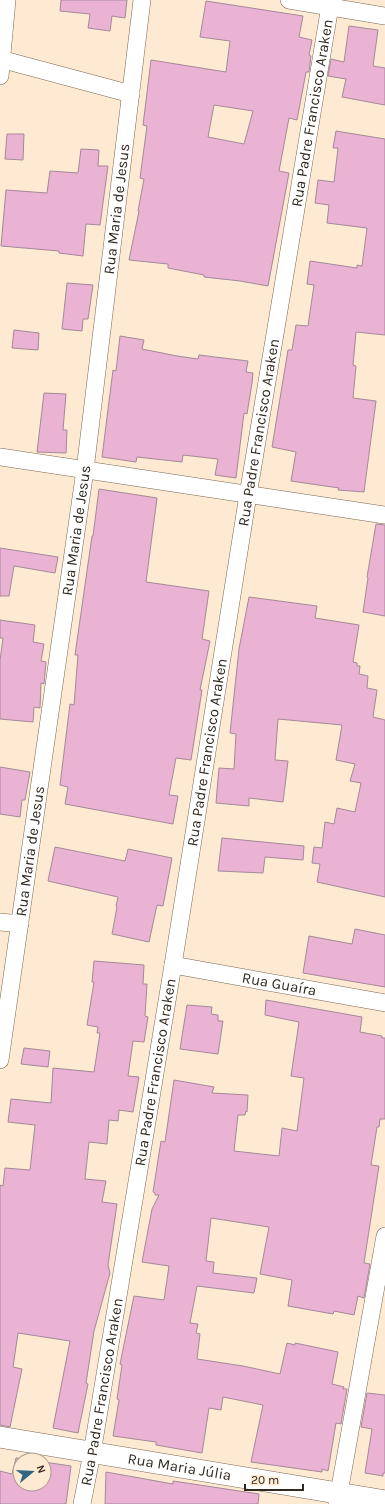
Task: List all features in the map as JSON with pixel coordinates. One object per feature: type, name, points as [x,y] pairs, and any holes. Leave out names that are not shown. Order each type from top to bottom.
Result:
[{"type":"street","points":[[7,0],[0,65],[131,94]]},
{"type":"street","name":"Rua Maria de Jesus","points":[[0,1060],[85,470],[142,0]]},
{"type":"street","points":[[289,0],[330,3],[385,16]]},
{"type":"street","name":"Rua Padre Francisco Araken","points":[[82,1504],[92,1453],[173,965],[248,495],[330,3]]},
{"type":"street","points":[[0,457],[385,516]]},
{"type":"street","points":[[0,922],[20,924]]},
{"type":"street","name":"Rua Guaíra","points":[[173,965],[385,1003]]},
{"type":"street","points":[[338,1499],[385,1236]]},
{"type":"street","name":"Rua Maria Júlia","points":[[0,1437],[338,1499],[385,1501]]},
{"type":"building","points":[[61,0],[127,0],[125,18],[112,16],[110,31],[88,28],[90,14],[60,11]]},
{"type":"building","points":[[206,1],[303,16],[299,37],[312,40],[309,55],[311,56],[309,72],[306,72],[297,120],[289,118],[279,171],[289,173],[268,286],[204,277],[204,275],[168,268],[168,264],[129,260],[144,179],[140,178],[147,126],[143,125],[151,60],[226,72],[230,41],[200,37]],"holes":[[[214,105],[253,111],[244,144],[208,137]]]},
{"type":"building","points":[[349,26],[378,30],[373,66],[385,68],[385,105],[342,97],[346,79],[328,76],[331,59],[344,62]]},
{"type":"building","points":[[336,131],[385,139],[385,335],[356,332],[353,365],[356,366],[353,398],[376,401],[364,492],[338,490],[339,488],[291,481],[296,452],[272,447],[288,350],[292,350],[296,325],[308,326],[314,285],[307,284],[310,261],[357,268],[357,265],[362,266],[367,228],[327,223],[329,205],[315,203],[318,180],[334,182],[338,148],[333,148]]},
{"type":"building","points":[[7,134],[24,134],[23,160],[5,159]]},
{"type":"building","points":[[81,149],[99,150],[98,166],[108,166],[100,225],[86,224],[83,256],[59,253],[59,251],[1,246],[6,190],[47,193],[50,171],[78,173]]},
{"type":"building","points":[[67,283],[93,285],[88,319],[83,319],[82,331],[62,329]]},
{"type":"building","points":[[14,330],[39,333],[38,350],[12,348]]},
{"type":"building","points":[[120,336],[144,340],[142,349],[177,356],[198,359],[199,355],[248,361],[246,372],[253,373],[252,383],[247,414],[244,413],[236,478],[215,475],[218,459],[183,455],[182,462],[137,457],[136,462],[102,457],[113,370],[116,371]]},
{"type":"building","points":[[44,393],[66,394],[63,430],[67,430],[66,453],[37,452]]},
{"type":"building","points":[[99,489],[157,498],[146,582],[209,591],[202,639],[210,641],[200,690],[202,690],[191,760],[176,758],[169,795],[178,796],[173,824],[65,804],[68,787],[60,785],[70,704],[74,705],[78,655],[75,655]]},
{"type":"building","points":[[376,524],[385,525],[385,616],[363,612]]},
{"type":"building","points":[[0,548],[58,557],[55,573],[14,566],[9,596],[0,596]]},
{"type":"building","points":[[249,597],[317,606],[315,618],[359,625],[353,662],[357,663],[357,666],[360,666],[359,674],[368,676],[367,688],[377,690],[373,717],[385,720],[385,897],[317,882],[320,864],[312,863],[314,847],[322,848],[325,822],[334,824],[337,808],[355,812],[361,783],[350,781],[355,764],[336,760],[342,725],[278,719],[275,760],[288,761],[283,802],[249,798],[249,806],[216,803],[219,768],[234,769],[236,734],[230,733],[239,649]]},
{"type":"building","points":[[0,620],[35,625],[33,642],[44,644],[41,661],[46,662],[44,684],[41,683],[40,708],[34,707],[33,722],[0,719],[0,660],[3,638],[0,638]]},
{"type":"building","points":[[0,767],[30,772],[25,800],[22,800],[20,817],[0,814]]},
{"type":"building","points":[[222,838],[304,846],[303,860],[265,857],[263,873],[218,871]]},
{"type":"building","points":[[55,847],[125,861],[128,849],[172,858],[163,906],[157,905],[149,942],[112,934],[118,897],[48,881]]},
{"type":"building","points":[[355,929],[385,935],[385,987],[303,973],[309,936],[352,944]]},
{"type":"building","points":[[94,961],[144,965],[143,984],[147,984],[145,1016],[148,1017],[144,1042],[133,1041],[128,1076],[139,1077],[133,1112],[119,1110],[118,1121],[109,1120],[107,1144],[89,1142],[85,1179],[106,1181],[102,1202],[117,1204],[108,1265],[110,1273],[94,1331],[86,1383],[88,1384],[78,1433],[53,1428],[70,1341],[18,1333],[13,1367],[22,1369],[10,1427],[0,1425],[0,1185],[3,1186],[5,1168],[30,1170],[35,1125],[8,1122],[11,1099],[51,1103],[53,1068],[94,1072],[100,1033],[97,1033],[98,1027],[87,1025],[94,982],[92,982]]},
{"type":"building","points":[[266,1000],[362,1017],[360,1032],[382,1036],[382,1038],[385,1038],[385,1119],[380,1119],[379,1127],[377,1127],[371,1165],[379,1166],[364,1263],[370,1264],[364,1298],[358,1296],[354,1315],[334,1311],[333,1314],[288,1306],[292,1280],[260,1274],[269,1227],[211,1218],[206,1261],[214,1262],[213,1273],[257,1278],[254,1293],[197,1286],[190,1323],[198,1324],[196,1333],[200,1334],[197,1359],[243,1366],[280,1374],[287,1343],[295,1345],[295,1343],[338,1352],[332,1384],[344,1387],[343,1389],[347,1389],[341,1424],[336,1423],[328,1471],[322,1469],[322,1472],[251,1462],[263,1405],[223,1397],[221,1410],[209,1408],[202,1453],[156,1445],[156,1442],[113,1436],[119,1400],[117,1399],[122,1365],[120,1364],[134,1296],[164,1300],[169,1266],[142,1262],[152,1209],[159,1195],[155,1195],[153,1192],[161,1141],[165,1142],[174,1080],[214,1087],[212,1093],[248,1095],[247,1112],[246,1111],[245,1115],[238,1115],[234,1151],[279,1156],[282,1128],[297,1131],[304,1078],[291,1076],[299,1022],[265,1015]]},
{"type":"building","points":[[187,1005],[212,1007],[211,1014],[218,1015],[218,1021],[223,1021],[218,1054],[180,1049]]},
{"type":"building","points":[[24,1048],[50,1051],[48,1067],[21,1064]]},
{"type":"building","points":[[367,1393],[385,1395],[385,1473],[383,1473],[383,1476],[365,1473],[372,1429],[361,1427]]},
{"type":"building","points":[[52,1463],[71,1466],[66,1504],[0,1504],[0,1471],[12,1474],[12,1492],[52,1492]]},
{"type":"building","points":[[106,1472],[173,1484],[173,1481],[259,1494],[258,1504],[105,1504]]}]
